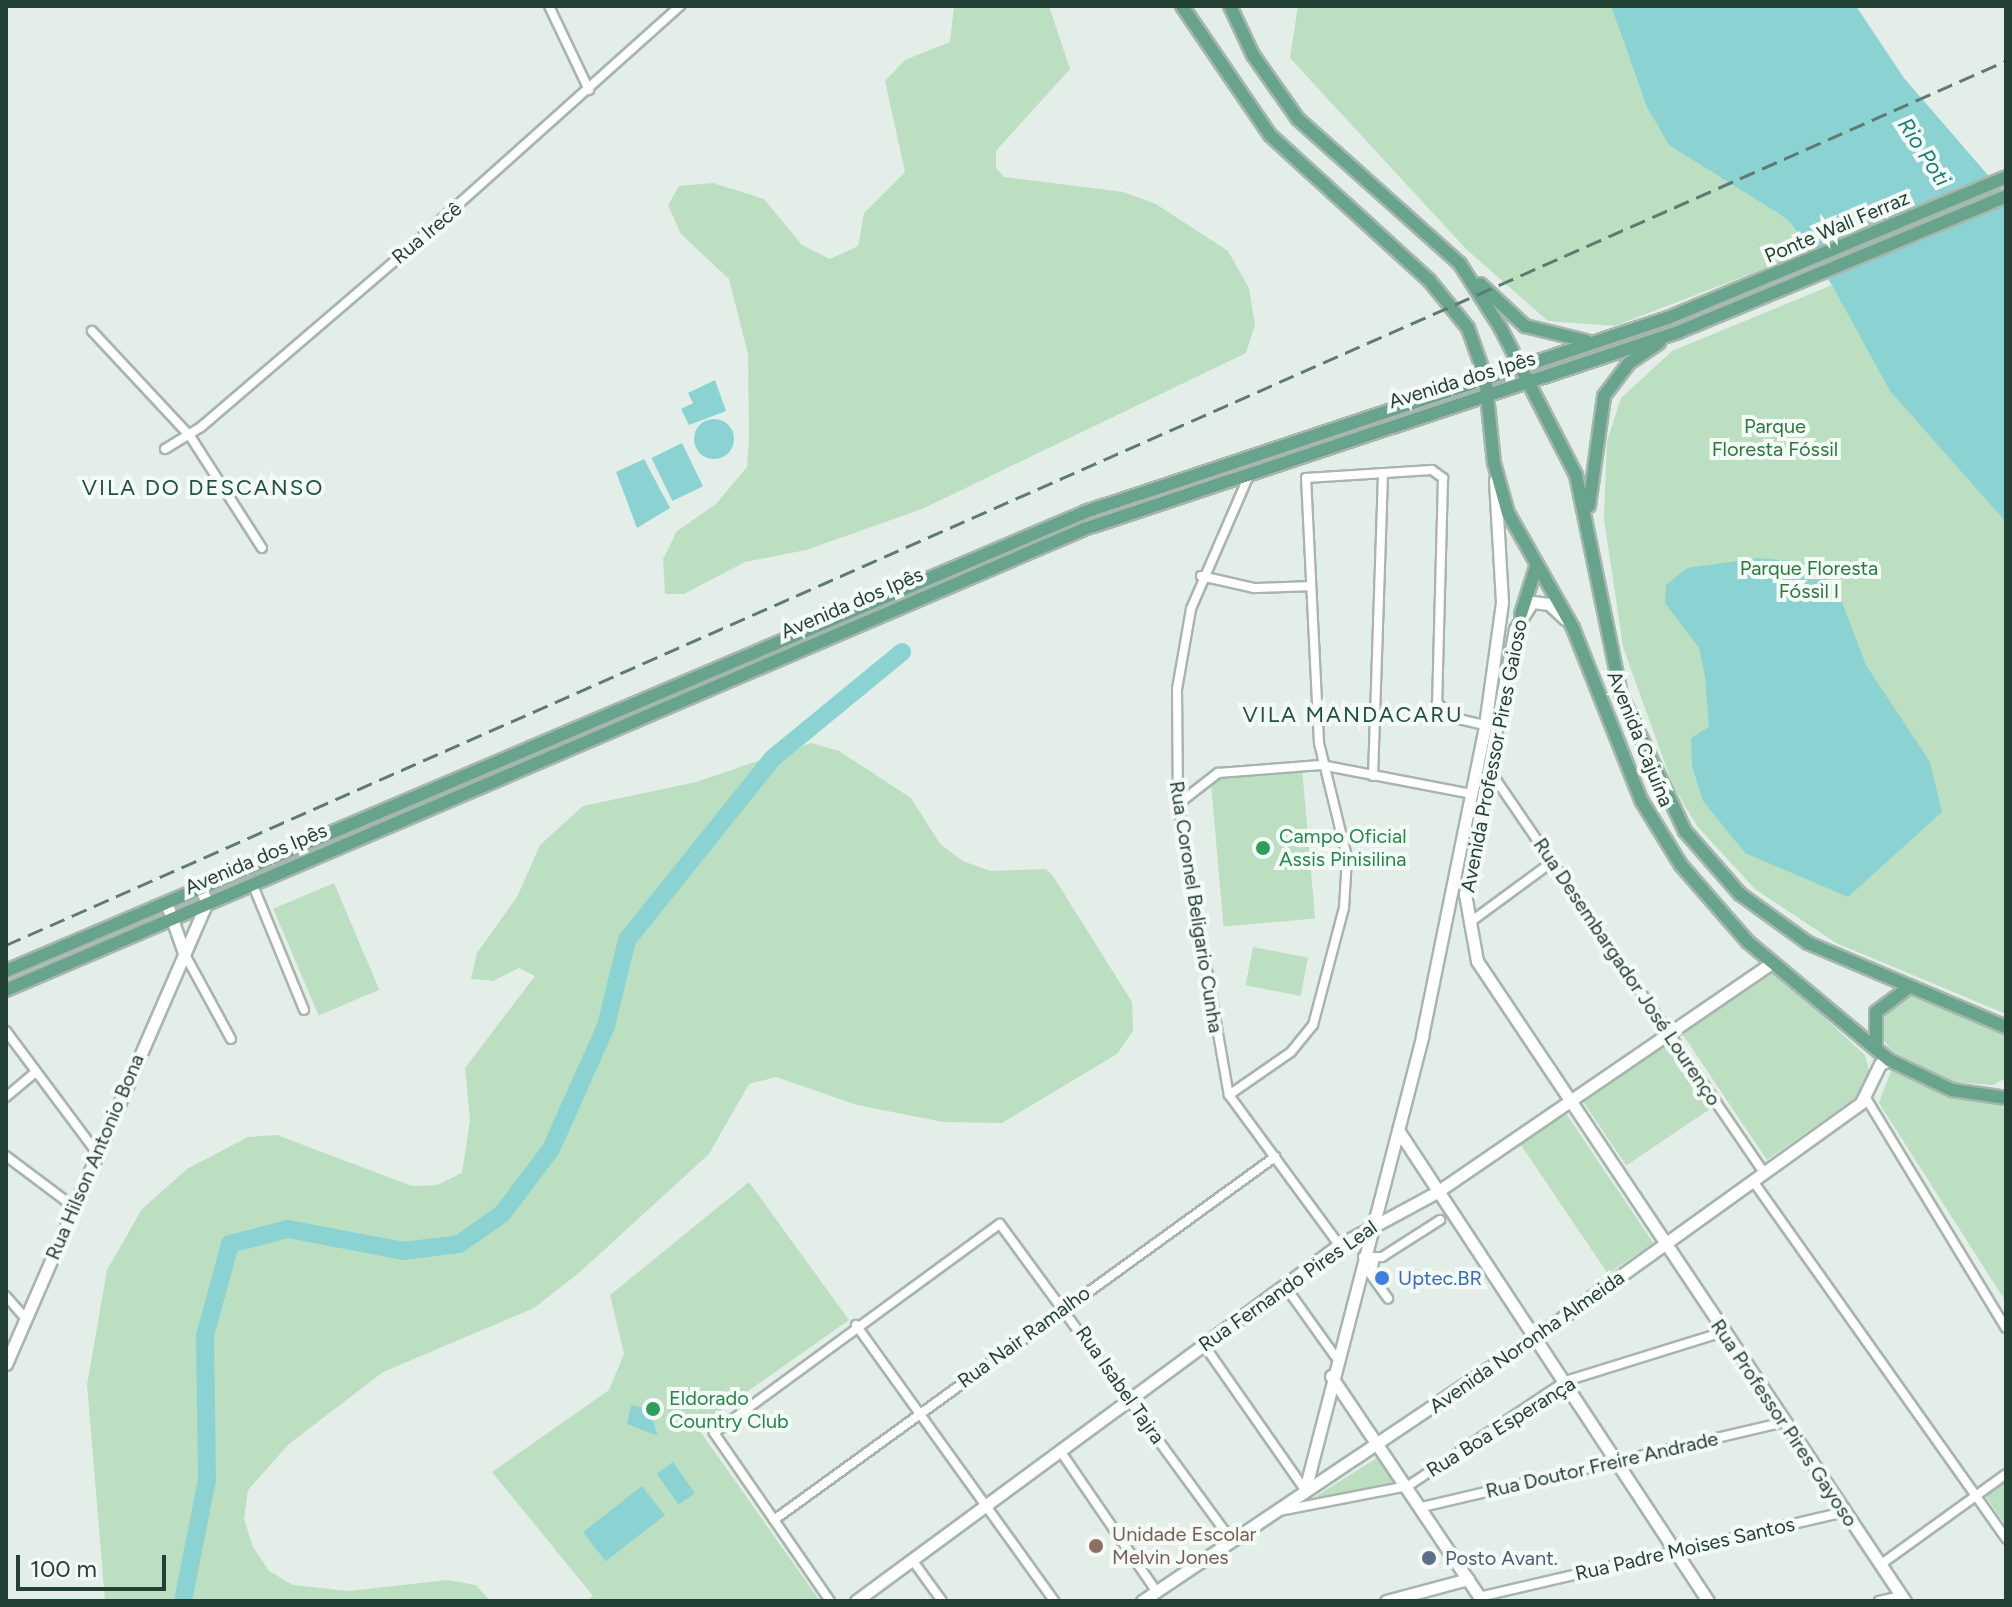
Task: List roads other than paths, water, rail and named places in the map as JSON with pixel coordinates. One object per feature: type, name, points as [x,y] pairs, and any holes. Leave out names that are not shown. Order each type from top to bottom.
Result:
[{"type":"main road","points":[[1182,6],[1204,34]]},
{"type":"main road","points":[[1193,6],[1204,34]]},
{"type":"main road","points":[[1229,8],[1298,119],[1525,326],[1563,340],[1597,342]]},
{"type":"main road","name":"Avenida Cajuína","points":[[1204,34],[1270,135],[1455,309],[1485,376],[1494,463],[1508,513],[1573,628],[1657,830],[1722,917],[1771,963],[1889,1060],[1952,1090],[2006,1098]]},
{"type":"main road","name":"Ponte Wall Ferraz","points":[[1729,295],[2006,177]]},
{"type":"main road","name":"Ponte Wall Ferraz","points":[[1735,310],[2006,196]]},
{"type":"main road","name":"Avenida Cajuína","points":[[1460,264],[1520,365],[1576,475],[1588,517],[1601,621],[1621,695],[1685,831],[1740,894],[1782,925],[1908,988],[2006,1027]]},
{"type":"main road","name":"Avenida dos Ipês","points":[[6,971],[589,718],[1134,493],[1485,376],[1597,342],[1729,295]]},
{"type":"main road","name":"Avenida dos Ipês","points":[[6,990],[592,734],[894,607],[1252,469],[1676,333],[1735,310]]},
{"type":"main road","points":[[1588,517],[1604,396],[1629,363],[1676,333]]},
{"type":"main road","points":[[1488,393],[1520,365]]},
{"type":"main road","points":[[1305,1490],[1335,1356],[1398,1130],[1471,794],[1491,718],[1502,602],[1494,463]]},
{"type":"main road","points":[[1521,614],[1537,564]]},
{"type":"main road","points":[[887,593],[894,607]]},
{"type":"main road","name":"Avenida Professor Pires Gaioso","points":[[1573,628],[1544,602],[1521,614],[1491,718],[1490,771],[1465,894],[1466,925],[1489,984],[1665,1244]]},
{"type":"main road","points":[[857,606],[863,620]]},
{"type":"main road","points":[[624,704],[630,719]]},
{"type":"main road","points":[[589,718],[599,725],[592,734]]},
{"type":"main road","points":[[200,887],[207,902]]},
{"type":"main road","points":[[166,902],[183,951]]},
{"type":"main road","name":"Rua Hilson Antonio Bona","points":[[6,1364],[183,951],[207,902]]},
{"type":"main road","name":"Rua Fernando Pires Leal","points":[[856,1601],[1339,1245],[1371,1224],[1437,1192],[1669,1036],[1771,963]]},
{"type":"main road","points":[[1876,1048],[1876,1012],[1908,988]]},
{"type":"main road","name":"Avenida Noronha Almeida","points":[[1142,1601],[1305,1490],[1381,1444],[1753,1181],[1866,1098],[1875,1072],[1889,1060]]},
{"type":"main road","points":[[1398,1130],[1708,1601]]},
{"type":"main road","name":"Rua Professor Pires Gayoso","points":[[1665,1244],[1903,1598]]},
{"type":"main road","points":[[1331,1376],[1381,1444],[1480,1599]]},
{"type":"main road","points":[[1386,1601],[1468,1579]]},
{"type":"street","points":[[549,6],[589,90]]},
{"type":"street","name":"Rua Irecê","points":[[165,449],[190,436],[589,90],[680,6]]},
{"type":"street","points":[[92,331],[190,436],[262,548]]},
{"type":"street","name":"Rua Coronel Beligario Cunha","points":[[1229,1095],[1178,804],[1177,689],[1201,576],[1252,469]]},
{"type":"street","points":[[1339,1245],[1229,1095],[1291,1052],[1319,1011],[1347,872],[1321,765],[1306,478],[1432,470],[1444,483],[1437,702],[1450,717],[1491,718]]},
{"type":"street","points":[[1373,776],[1383,473]]},
{"type":"street","points":[[1201,576],[1254,588],[1310,586]]},
{"type":"street","points":[[1178,804],[1218,773],[1321,765],[1471,794]]},
{"type":"street","name":"Rua Desembargador José Lourenço","points":[[1490,771],[1764,1172]]},
{"type":"street","points":[[1466,925],[1552,862]]},
{"type":"street","points":[[252,883],[304,1010]]},
{"type":"street","points":[[183,951],[231,1039]]},
{"type":"street","points":[[6,1031],[97,1153]]},
{"type":"street","points":[[6,1097],[36,1072]]},
{"type":"street","points":[[1866,1098],[2006,1328]]},
{"type":"street","points":[[6,1156],[74,1207]]},
{"type":"street","name":"Rua Nair Ramalho","points":[[774,1520],[1275,1157]]},
{"type":"street","points":[[1753,1181],[2006,1538]]},
{"type":"street","points":[[1362,1258],[1375,1258],[1440,1220]]},
{"type":"street","name":"Rua Isabel Tajra","points":[[856,1325],[996,1225],[1009,1231],[1231,1540]]},
{"type":"street","points":[[1375,1258],[1371,1275],[1388,1298]]},
{"type":"street","points":[[1285,1286],[1335,1356]]},
{"type":"street","points":[[6,1296],[26,1319]]},
{"type":"street","points":[[830,1601],[713,1438],[721,1423],[856,1325],[1054,1601]]},
{"type":"street","name":"Rua Boa Esperança","points":[[1278,1511],[1408,1486],[1566,1381],[1723,1332]]},
{"type":"street","points":[[1204,1345],[1305,1490]]},
{"type":"street","name":"Rua Doutor Freire Andrade","points":[[1422,1507],[1783,1422]]},
{"type":"street","points":[[1061,1452],[1156,1591]]},
{"type":"street","points":[[1880,1565],[2006,1474]]},
{"type":"street","name":"Rua Padre Moises Santos","points":[[1480,1599],[1843,1512]]},
{"type":"street","points":[[913,1561],[942,1601]]},
{"type":"street","points":[[1879,1601],[1903,1598]]},
{"type":"water","name":"Rio Poti","points":[[1611,6],[1856,6],[1904,78],[2006,196],[2006,522],[1890,391],[1816,256],[1787,219],[1669,145],[1646,105]]},
{"type":"water","points":[[715,380],[726,411],[689,425],[681,409],[693,403],[688,393]]},
{"type":"water","points":[[714,419],[728,425],[734,439],[728,453],[714,459],[700,453],[694,439],[700,425]]},
{"type":"water","points":[[682,443],[703,486],[672,501],[651,458]]},
{"type":"water","points":[[644,459],[670,508],[637,528],[616,472]]},
{"type":"water","points":[[1759,558],[1812,563],[1837,589],[1866,665],[1930,762],[1942,812],[1848,897],[1745,853],[1703,801],[1692,766],[1691,738],[1709,727],[1705,676],[1699,648],[1665,603],[1666,585],[1687,568]]},
{"type":"water","points":[[631,1405],[649,1409],[658,1436],[627,1424]]},
{"type":"water","points":[[673,1462],[695,1493],[678,1505],[657,1473]]},
{"type":"water","points":[[642,1486],[665,1515],[606,1561],[583,1532]]},
{"type":"waterway","points":[[183,1601],[207,1480],[205,1336],[230,1244],[288,1229],[403,1251],[459,1244],[502,1214],[551,1149],[606,1026],[627,940],[773,758],[902,652]]},
{"type":"railway","points":[[6,945],[2006,61]]},
{"type":"place","name":"Campo Oficial Assis Pinisilina","points":[[1263,848]]},
{"type":"place","name":"Uptec.BR","points":[[1382,1278]]},
{"type":"place","name":"Eldorado Country Club","points":[[653,1409]]},
{"type":"place","name":"Unidade Escolar Melvin Jones","points":[[1096,1546]]},
{"type":"place","name":"Posto Avant.","points":[[1429,1558]]},
{"type":"district","name":"VILA DO DESCANSO","points":[[203,488]]},
{"type":"district","name":"VILA MANDACARU","points":[[1353,715]]},
{"type":"park label","name":"Parque Floresta Fóssil","points":[[1775,438]]},
{"type":"park label","name":"Parque Floresta Fóssil I","points":[[1809,580]]}]
